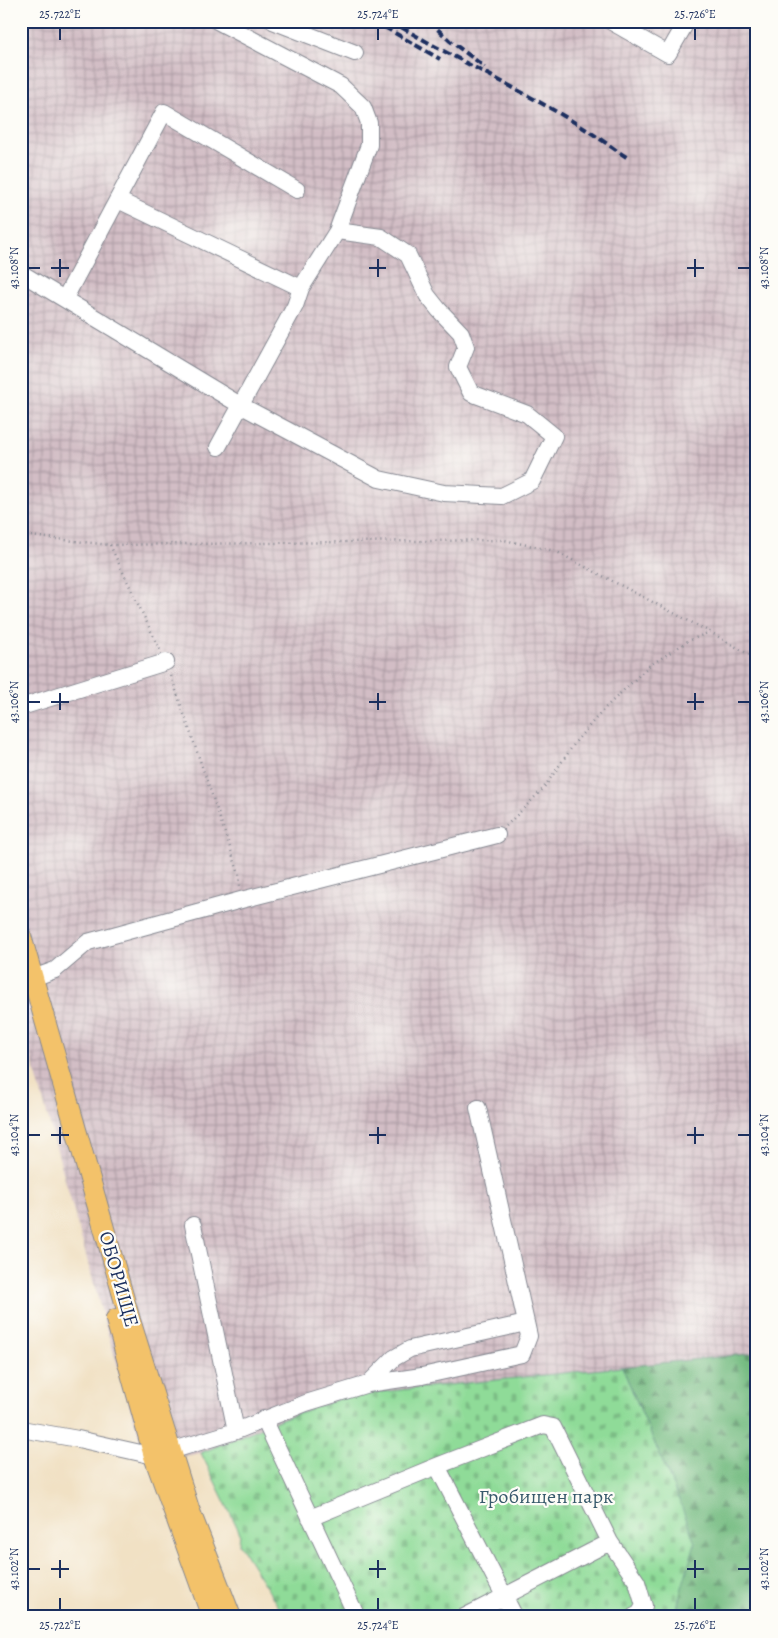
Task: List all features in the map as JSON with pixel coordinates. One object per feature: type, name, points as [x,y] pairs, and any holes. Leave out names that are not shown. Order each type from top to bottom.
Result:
[{"type":"main road","name":"ОБОРИЩЕ","points":[[21,936],[26,980],[130,1320],[163,1454],[212,1617]]},
{"type":"main road","name":"ОБОРИЩЕ","points":[[163,1454],[189,1509],[231,1617]]},
{"type":"street","points":[[218,21],[341,86],[363,107],[369,123],[369,145],[337,232],[301,288],[294,306],[218,447]]},
{"type":"street","points":[[273,21],[355,53]]},
{"type":"street","points":[[610,21],[668,54],[687,21]]},
{"type":"street","points":[[65,298],[164,112],[297,190]]},
{"type":"street","points":[[118,200],[301,288]]},
{"type":"street","points":[[21,273],[240,405],[379,479],[444,493],[502,496],[532,481],[554,436],[527,414],[471,393],[458,366],[466,347],[461,333],[439,310],[428,295],[408,255],[381,237],[337,232]]},
{"type":"street","points":[[21,707],[166,662]]},
{"type":"street","points":[[26,980],[55,970],[88,942],[241,900],[497,835]]},
{"type":"street","points":[[21,1429],[163,1454],[236,1431],[306,1403],[368,1384],[422,1376],[522,1354],[529,1336],[478,1108]]},
{"type":"street","points":[[194,1225],[236,1431]]},
{"type":"street","points":[[368,1384],[394,1358],[410,1349],[526,1323]]},
{"type":"street","points":[[264,1419],[357,1617]]},
{"type":"street","points":[[310,1518],[543,1425],[553,1427],[610,1542],[637,1582],[644,1606],[639,1614],[633,1617]]},
{"type":"street","points":[[438,1466],[515,1617]]},
{"type":"street","points":[[464,1617],[610,1542]]},
{"type":"path","points":[[21,535],[110,545],[504,540],[555,551],[757,658]]},
{"type":"path","points":[[110,545],[166,662],[239,874],[241,900]]},
{"type":"path","points":[[497,835],[543,789],[577,740],[610,703],[649,666],[688,640],[710,632]]},
{"type":"shaded area","points":[[21,21],[757,21],[757,1353],[351,1395],[201,1453],[147,1462],[105,1324],[21,1020]]},
{"type":"green space","points":[[757,1353],[757,1617],[676,1617],[679,1598],[681,1505],[622,1367]]},
{"type":"green space","name":"Гробищен парк","points":[[622,1367],[681,1505],[695,1543],[679,1598],[676,1617],[285,1617],[239,1544],[240,1533],[201,1453],[281,1419],[351,1395]]},
{"type":"railway","points":[[374,21],[440,59]]},
{"type":"railway","points":[[391,21],[437,48],[554,110],[628,158]]},
{"type":"railway","points":[[429,21],[450,41],[485,67]]}]
